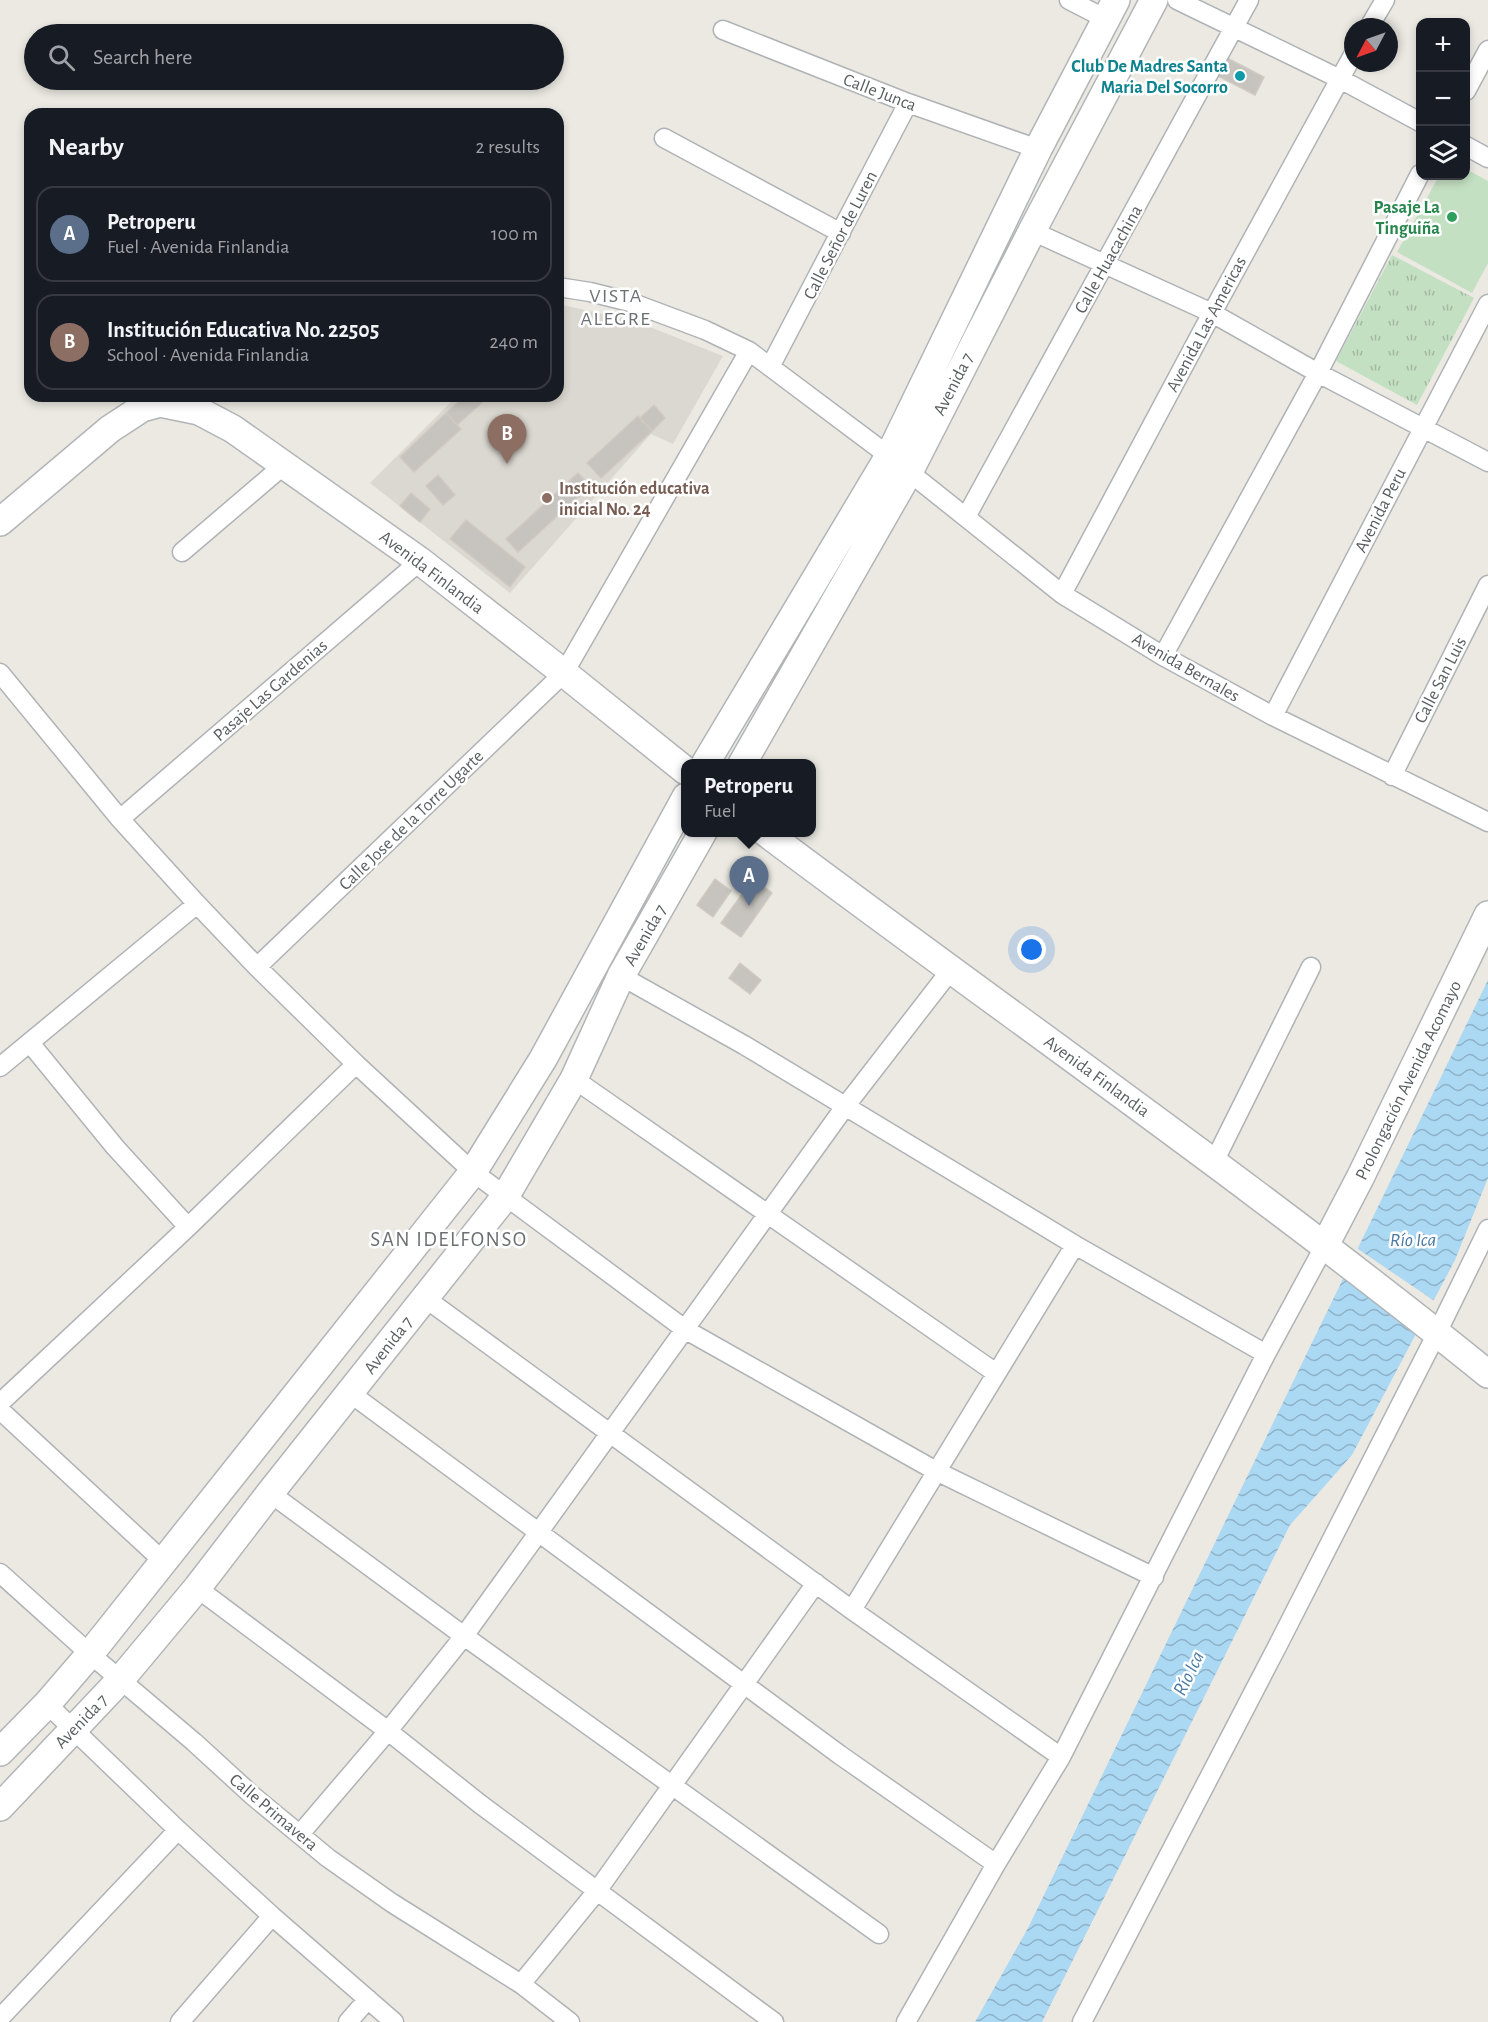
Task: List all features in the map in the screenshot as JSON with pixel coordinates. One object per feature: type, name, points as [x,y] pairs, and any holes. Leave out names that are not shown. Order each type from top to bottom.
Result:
[{"type":"street","points":[[1069,0],[1111,9]]},
{"type":"street","name":"Avenida 7","points":[[745,759],[899,464],[1032,231],[1154,0]]},
{"type":"street","points":[[1177,0],[1340,78],[1416,120]]},
{"type":"street","name":"Calle Huacachina","points":[[966,517],[1249,0]]},
{"type":"street","points":[[1374,18],[1385,0]]},
{"type":"street","name":"Avenida 7","points":[[708,759],[899,464],[1038,149],[1111,9]]},
{"type":"street","name":"Calle Junca","points":[[723,30],[908,103],[1038,149]]},
{"type":"street","points":[[1470,84],[1488,50]]},
{"type":"street","name":"Avenida Las Americas","points":[[1062,594],[1344,71]]},
{"type":"street","name":"Calle Señor de Luren","points":[[770,367],[908,103]]},
{"type":"street","points":[[664,138],[841,233]]},
{"type":"street","points":[[1470,148],[1488,158]]},
{"type":"street","points":[[1163,656],[1318,373],[1417,180]]},
{"type":"street","points":[[1032,231],[1212,313],[1318,373],[1488,462]]},
{"type":"street","name":"Avenida Bernales","points":[[564,288],[630,302],[705,330],[749,351],[899,464],[1062,594],[1163,656],[1273,716],[1488,822]]},
{"type":"street","name":"Avenida Peru","points":[[1273,716],[1488,304]]},
{"type":"street","name":"Calle Jose de la Torre Ugarte","points":[[257,967],[564,673],[749,351]]},
{"type":"street","points":[[0,522],[110,429],[142,408],[158,402]]},
{"type":"street","name":"Avenida Finlandia","points":[[174,402],[199,411],[233,429],[420,561],[681,767]]},
{"type":"street","points":[[182,552],[284,465]]},
{"type":"street","name":"Pasaje Las Gardenias","points":[[120,819],[420,561]]},
{"type":"street","name":"Calle San Luis","points":[[1392,776],[1488,585]]},
{"type":"street","points":[[0,673],[120,819],[197,904],[257,967],[356,1064],[473,1172],[686,1330],[936,1471],[1154,1577]]},
{"type":"street","name":"Avenida 7","points":[[0,1752],[47,1704],[90,1654],[473,1172],[543,1059],[681,806]]},
{"type":"street","name":"Avenida 7","points":[[0,1806],[121,1679],[197,1588],[270,1492],[505,1197],[574,1079],[621,976],[700,837]]},
{"type":"street","name":"Avenida Finlandia","points":[[772,837],[950,971],[1114,1088],[1333,1251],[1488,1374]]},
{"type":"street","points":[[0,1067],[197,904]]},
{"type":"street","name":"Prolongación Avenida Acomayo","points":[[1333,1251],[1360,1178],[1488,915]]},
{"type":"street","points":[[1214,1162],[1311,967]]},
{"type":"street","points":[[300,1834],[388,1731],[464,1636],[845,1107],[950,971]]},
{"type":"street","points":[[621,976],[744,1045],[1075,1245],[1266,1354]]},
{"type":"street","points":[[30,1043],[115,1147],[188,1227]]},
{"type":"street","points":[[0,1403],[188,1227],[356,1064]]},
{"type":"street","points":[[574,1079],[996,1373]]},
{"type":"street","points":[[1082,2022],[1144,1905],[1432,1328],[1482,1259],[1488,1229]]},
{"type":"street","points":[[852,1610],[1075,1245]]},
{"type":"street","points":[[906,2022],[996,1864],[1061,1757],[1266,1354],[1333,1251]]},
{"type":"street","points":[[425,1298],[852,1610],[1061,1757]]},
{"type":"street","points":[[350,1393],[840,1755],[996,1864]]},
{"type":"street","points":[[0,1410],[163,1561]]},
{"type":"street","points":[[270,1492],[464,1636],[879,1934]]},
{"type":"street","name":"Calle Primavera","points":[[0,1573],[253,1796],[328,1858],[392,1903],[521,1984],[570,2022]]},
{"type":"street","points":[[521,1984],[597,1891],[816,1583]]},
{"type":"street","points":[[197,1588],[388,1731],[480,1804],[774,2022]]},
{"type":"street","points":[[47,1704],[178,1830],[272,1916],[394,2022]]},
{"type":"street","points":[[0,2018],[178,1830]]},
{"type":"street","points":[[180,2022],[272,1916]]},
{"type":"street","points":[[348,2022],[368,1999]]},
{"type":"shaded area","points":[[564,305],[635,321],[723,356],[673,444],[651,434],[510,593],[370,483],[451,402],[564,402]]},
{"type":"green space","name":"Pasaje La Tinguiña","points":[[1470,171],[1488,181],[1488,263],[1472,293],[1397,252],[1437,180],[1470,180]]},
{"type":"green space","name":"Pasaje La Tinguiña","points":[[1392,255],[1474,298],[1417,405],[1336,361]]},
{"type":"water","name":"Río Ica","points":[[1488,980],[1488,1178],[1455,1260],[1352,1455],[1290,1525],[1042,2022],[975,2022],[1028,1928]]},
{"type":"pier","points":[[1355,1247],[1436,1302],[1419,1330],[1341,1277]]},
{"type":"building","name":"Club De Madres Santa Maria Del Socorro","points":[[1225,57],[1264,77],[1255,95],[1216,75]]},
{"type":"building","points":[[458,402],[483,402],[457,425],[446,413]]},
{"type":"building","points":[[654,405],[665,418],[652,431],[640,418]]},
{"type":"building","points":[[446,413],[461,429],[414,472],[400,457]]},
{"type":"building","points":[[638,416],[652,431],[601,478],[587,463]]},
{"type":"building","points":[[578,473],[590,486],[518,552],[506,539]]},
{"type":"building","points":[[438,475],[455,495],[443,505],[426,486]]},
{"type":"building","points":[[411,493],[430,509],[420,522],[400,506]]},
{"type":"building","points":[[466,520],[525,567],[510,587],[450,539]]},
{"type":"building","points":[[715,879],[731,891],[713,917],[697,905]]},
{"type":"building","points":[[753,879],[772,893],[741,937],[721,923]]},
{"type":"building","points":[[740,963],[761,980],[750,994],[729,978]]},
{"type":"place","name":"Club De Madres Santa Maria Del Socorro","points":[[1240,76]]},
{"type":"place","name":"Pasaje La Tinguiña","points":[[1452,217]]},
{"type":"place","name":"Institución Educativa No. 22505","points":[[507,464]]},
{"type":"place","name":"Institución educativa inicial No. 24","points":[[547,498]]},
{"type":"place","name":"Petroperu","points":[[749,906]]},
{"type":"district","name":"VISTA ALEGRE","points":[[616,306]]},
{"type":"district","name":"SAN IDELFONSO","points":[[449,1239]]}]
